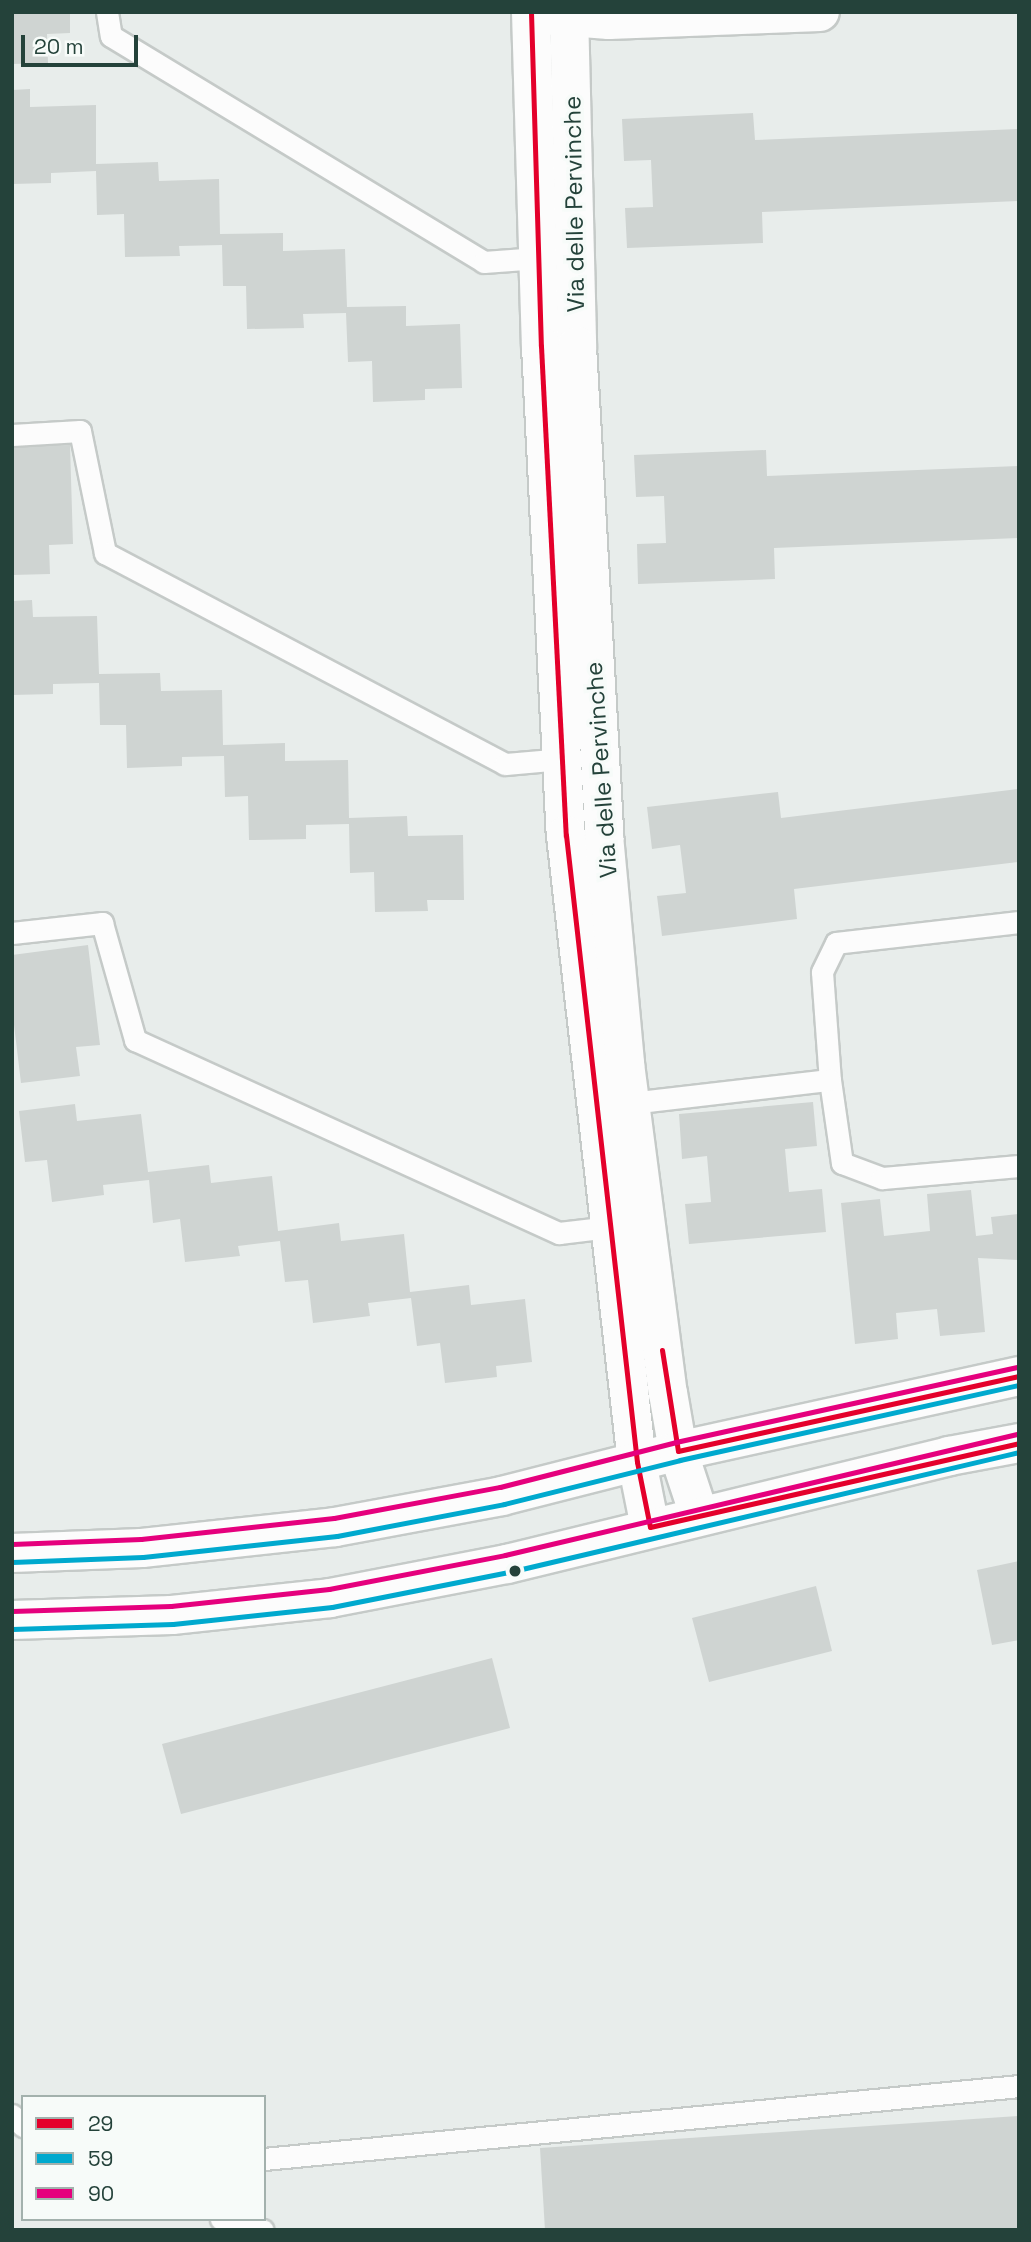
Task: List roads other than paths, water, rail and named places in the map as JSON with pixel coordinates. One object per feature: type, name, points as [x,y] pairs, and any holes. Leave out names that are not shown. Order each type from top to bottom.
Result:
[{"type":"street","name":"Via delle Pervinche","points":[[650,1527],[637,1462],[589,1072],[562,759],[538,258],[530,13],[569,15],[820,12]]},
{"type":"street","name":"Via delle Pervinche","points":[[569,15],[577,346],[604,836],[630,1103],[678,1451],[699,1515]]},
{"type":"street","points":[[12,1553],[155,1547],[335,1527],[502,1496],[678,1451],[1019,1376]]},
{"type":"street","points":[[12,1620],[172,1615],[330,1598],[507,1564],[699,1515],[1019,1443]]},
{"type":"lane","name":"Via delle Pervinche","points":[[107,12],[111,36],[484,262],[538,258]]},
{"type":"lane","name":"Via delle Pervinche","points":[[12,435],[80,431],[105,553],[505,764],[562,759]]},
{"type":"lane","points":[[1019,922],[836,943],[822,972],[830,1080],[842,1163],[882,1178],[1019,1166]]},
{"type":"lane","points":[[12,933],[102,923],[135,1040],[559,1233],[609,1227]]},
{"type":"lane","points":[[630,1103],[830,1080]]},
{"type":"lane","points":[[266,2158],[1019,2086]]},
{"type":"lane","points":[[229,2221],[263,2230]]}]
